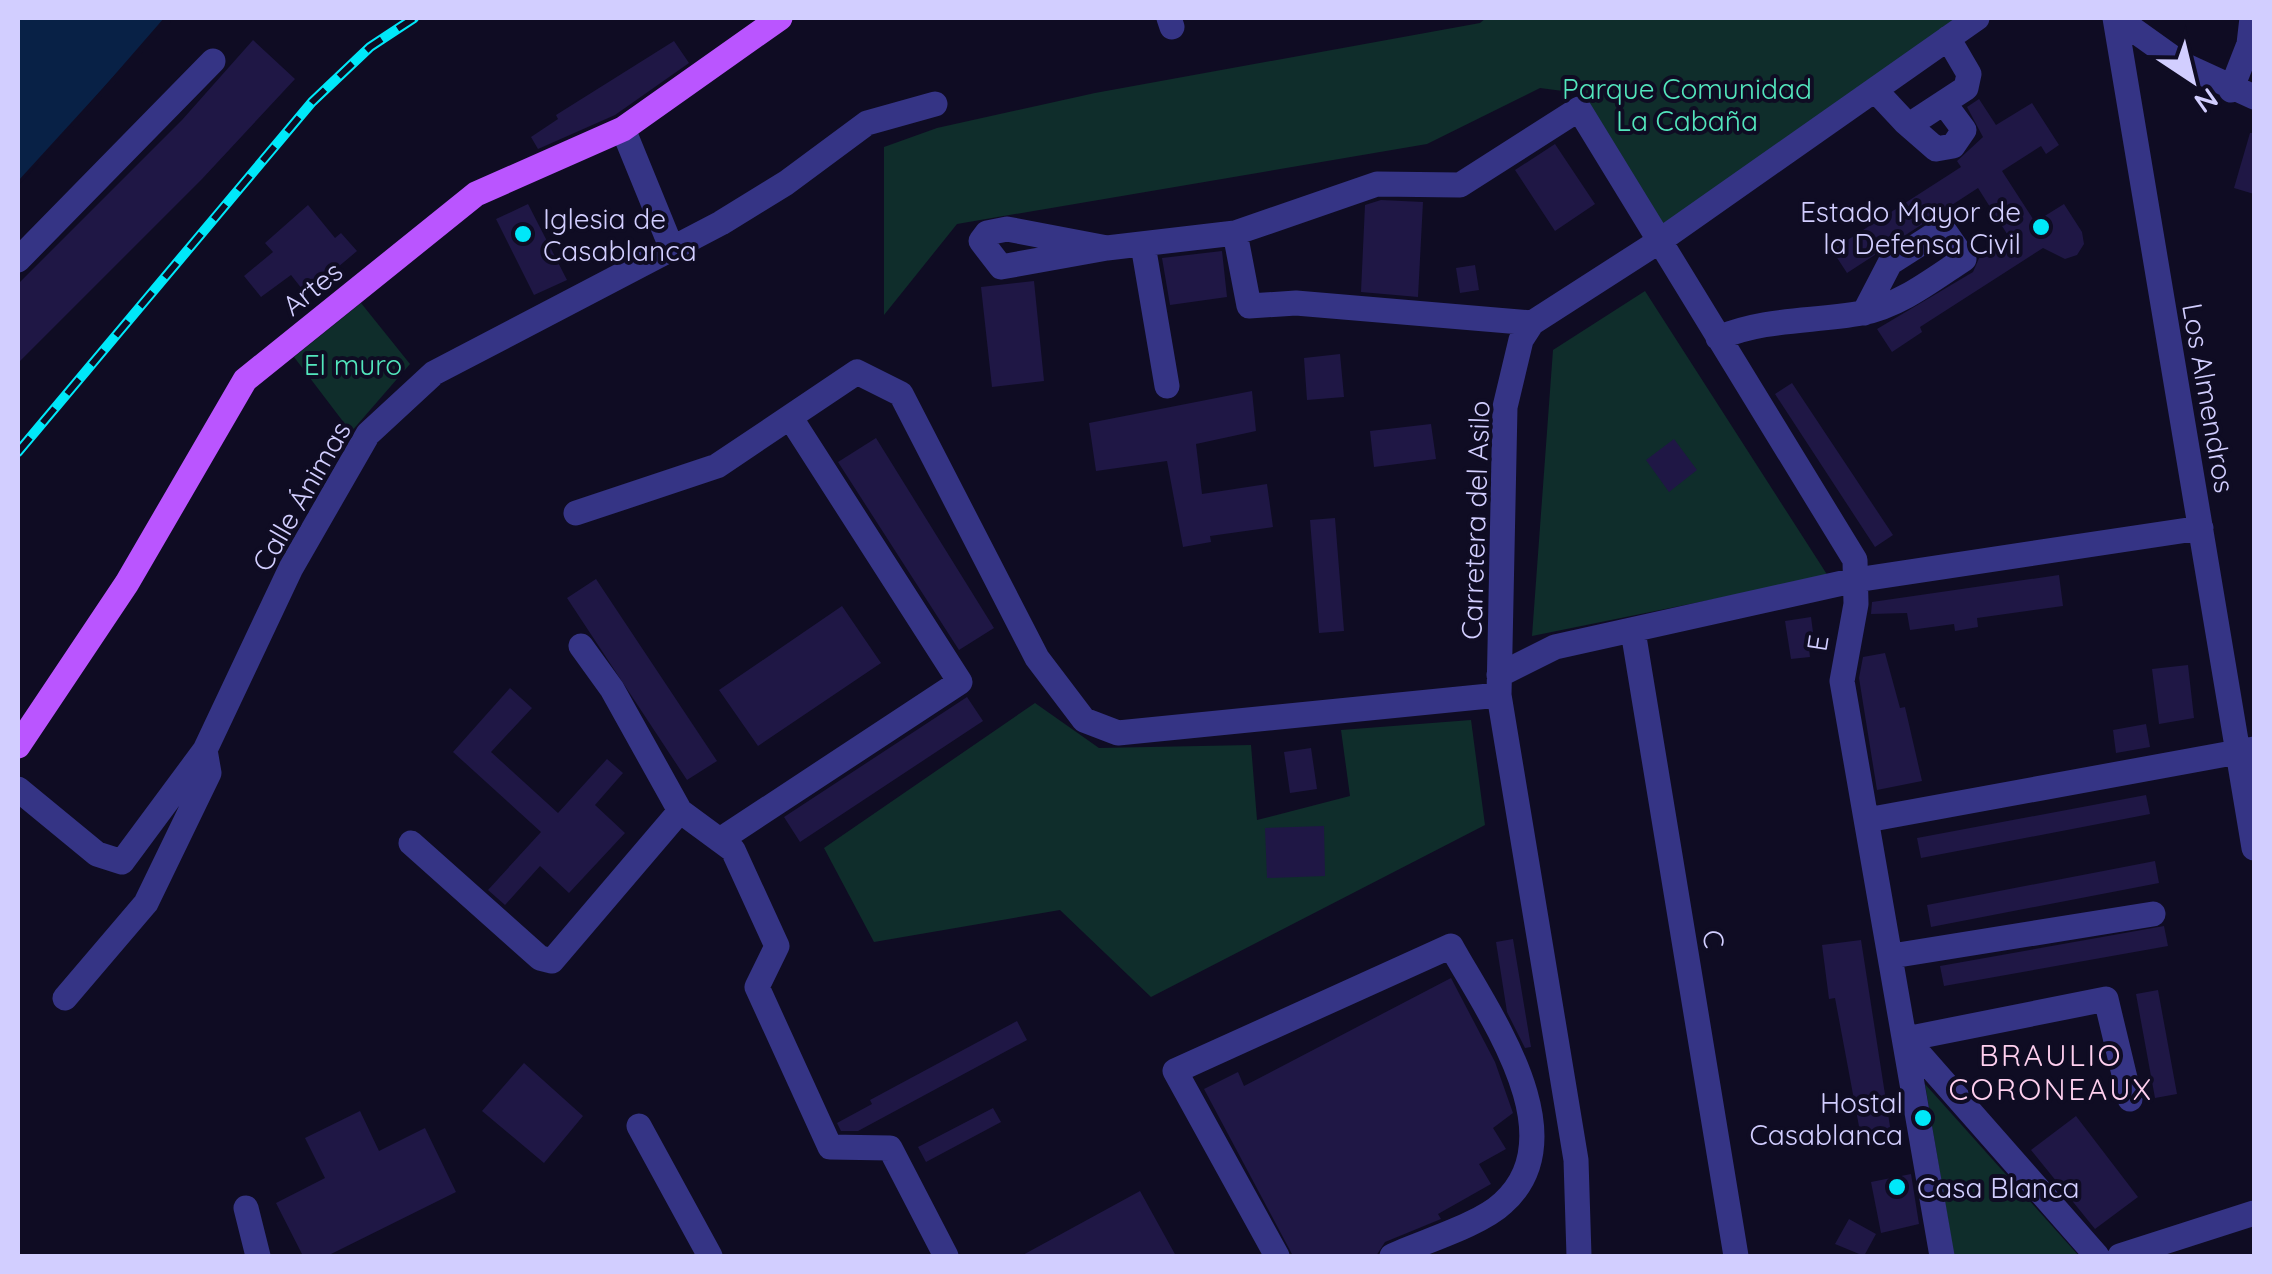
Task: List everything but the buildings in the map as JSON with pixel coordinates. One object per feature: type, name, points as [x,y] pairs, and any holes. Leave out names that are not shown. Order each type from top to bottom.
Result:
[{"type":"main road","name":"Artes","points":[[18,746],[127,582],[245,380],[476,194],[622,129],[780,18]]},
{"type":"street","points":[[1107,248],[1235,234],[1248,306],[1296,303],[1532,323],[1658,242],[1977,18]]},
{"type":"street","points":[[2116,18],[2180,63],[2243,93],[2252,18]]},
{"type":"street","name":"Los Almendros","points":[[2116,18],[2201,528],[2246,750],[2254,848]]},
{"type":"street","points":[[1905,122],[1922,120],[1970,81],[1948,38]]},
{"type":"street","points":[[18,260],[213,61]]},
{"type":"street","points":[[1876,91],[1936,149],[1953,146],[1964,130],[1944,103]]},
{"type":"street","name":"Calle Ánimas","points":[[18,789],[97,854],[122,862],[205,750],[291,568],[368,434],[434,373],[672,249],[786,183],[867,123],[935,104]]},
{"type":"street","name":"E","points":[[1235,234],[1377,184],[1460,185],[1579,109],[1855,560],[1856,604],[1842,681],[1942,1256]]},
{"type":"street","points":[[622,129],[672,249]]},
{"type":"street","points":[[1143,246],[1166,386]]},
{"type":"street","points":[[1718,338],[1752,324],[1864,313]]},
{"type":"street","name":"Carretera del Asilo","points":[[1532,323],[1521,340],[1505,406],[1499,685],[1576,1160],[1579,1256]]},
{"type":"street","points":[[576,513],[717,466],[857,372],[901,394],[1037,658],[1084,720],[1118,733],[1499,685],[1556,647],[1856,580],[2201,528]]},
{"type":"street","points":[[720,840],[960,682],[790,417]]},
{"type":"street","name":"C","points":[[1633,631],[1736,1256]]},
{"type":"street","points":[[580,646],[612,689],[680,811],[733,850],[777,946],[757,987],[830,1147],[890,1148],[946,1256]]},
{"type":"street","name":"Calle Ánimas","points":[[64,998],[146,903],[209,772],[205,750]]},
{"type":"street","points":[[1867,820],[2246,750]]},
{"type":"street","points":[[410,843],[540,958],[552,961],[680,811]]},
{"type":"street","points":[[1892,956],[2153,914]]},
{"type":"street","points":[[1278,1256],[1175,1071],[1451,946],[1519,1070],[1534,1134],[1526,1177],[1501,1206],[1392,1256]]},
{"type":"street","points":[[1906,1039],[2106,999],[2130,1098]]},
{"type":"street","points":[[1906,1039],[2097,1256]]},
{"type":"street","points":[[1519,1070],[1560,1062]]},
{"type":"street","points":[[639,1126],[710,1256]]},
{"type":"street","points":[[246,1208],[258,1256]]},
{"type":"street","points":[[2120,1256],[2254,1213]]},
{"type":"green space","name":"Parque Comunidad La Cabaña","points":[[1486,18],[1962,18],[1662,225],[1578,93],[1540,88],[1427,144],[957,224],[884,315],[884,147],[937,128],[1095,93],[1480,23]]},
{"type":"green space","points":[[1645,291],[1828,576],[1532,636],[1553,350]]},
{"type":"green space","name":"El muro","points":[[361,303],[410,364],[351,432],[294,357]]},
{"type":"green space","points":[[1035,703],[1099,748],[1251,745],[1257,820],[1350,796],[1341,730],[1471,720],[1485,825],[1151,997],[1060,910],[874,942],[824,848]]},
{"type":"green space","points":[[1925,1084],[2079,1256],[1954,1256]]},
{"type":"water","points":[[18,18],[166,19],[18,181]]},
{"type":"pier","points":[[164,18],[171,18],[170,23],[18,186]]},
{"type":"railway","points":[[18,452],[312,102],[370,47],[414,18]]},
{"type":"place","name":"Estado Mayor de la Defensa Civil","points":[[2041,227]]},
{"type":"place","name":"Iglesia de Casablanca","points":[[523,234]]},
{"type":"place","name":"Hostal Casablanca","points":[[1923,1118]]},
{"type":"place","name":"Casa Blanca","points":[[1897,1187]]},
{"type":"district","name":"BRAULIO CORONEAUX","points":[[2051,1072]]}]
